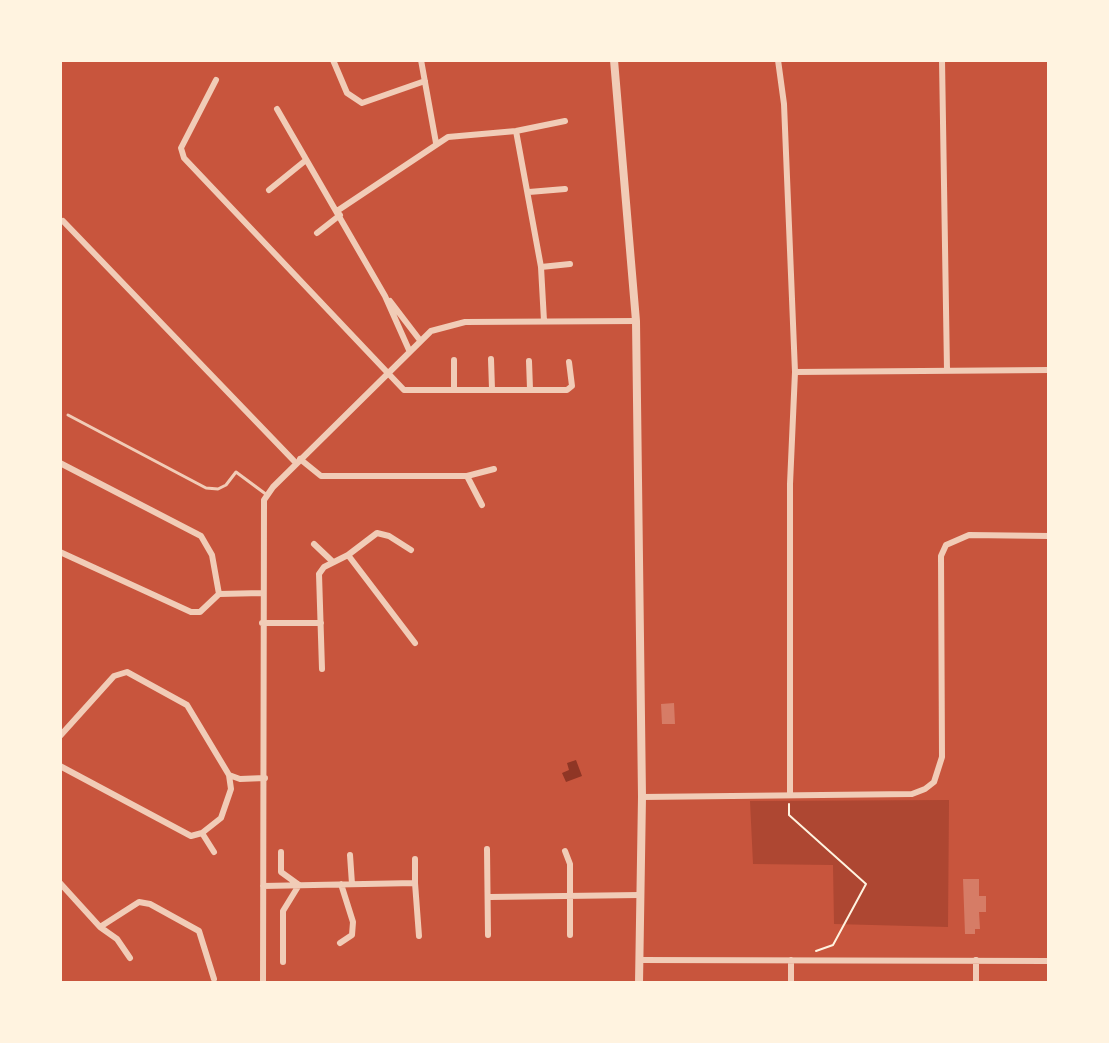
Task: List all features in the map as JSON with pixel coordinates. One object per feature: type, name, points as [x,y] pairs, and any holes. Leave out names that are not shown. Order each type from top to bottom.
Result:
[{"type":"street","points":[[333,60],[347,93],[362,103],[425,81]]},
{"type":"street","points":[[421,60],[436,143]]},
{"type":"street","points":[[614,60],[636,321],[642,797],[639,983]]},
{"type":"street","points":[[778,60],[784,104],[795,372],[790,484],[790,795]]},
{"type":"street","points":[[942,60],[947,370]]},
{"type":"street","points":[[216,80],[181,148],[184,158],[406,390],[569,388],[569,362]]},
{"type":"street","points":[[277,109],[385,296],[409,350]]},
{"type":"street","points":[[317,233],[338,213],[436,143],[462,133],[516,131],[565,121]]},
{"type":"street","points":[[516,131],[541,267],[544,321]]},
{"type":"street","points":[[269,190],[306,160]]},
{"type":"street","points":[[529,192],[565,189]]},
{"type":"street","points":[[63,221],[298,461],[321,476],[467,476],[494,469]]},
{"type":"street","points":[[541,267],[570,264]]},
{"type":"street","points":[[385,296],[411,324],[419,339]]},
{"type":"street","points":[[263,983],[265,778],[262,518],[267,495],[419,339],[452,323],[636,321]]},
{"type":"street","points":[[491,359],[492,389]]},
{"type":"street","points":[[454,360],[454,390]]},
{"type":"street","points":[[529,361],[530,389]]},
{"type":"street","points":[[795,372],[1049,370]]},
{"type":"street","points":[[60,463],[201,536],[212,555],[219,594]]},
{"type":"street","points":[[467,476],[482,505]]},
{"type":"street","points":[[322,669],[319,574],[377,533],[389,536],[411,550]]},
{"type":"street","points":[[642,797],[912,794],[934,782],[942,757],[941,556],[946,545],[969,535],[1049,536]]},
{"type":"street","points":[[314,544],[333,562]]},
{"type":"street","points":[[60,552],[191,612],[200,612],[219,594],[262,593]]},
{"type":"street","points":[[348,555],[415,643]]},
{"type":"street","points":[[262,623],[321,623]]},
{"type":"street","points":[[60,736],[114,676],[127,672],[187,705],[229,775],[231,789],[221,818],[202,833],[185,835],[60,766]]},
{"type":"street","points":[[229,775],[240,779],[265,778]]},
{"type":"street","points":[[202,833],[214,852]]},
{"type":"street","points":[[487,849],[490,897],[488,935]]},
{"type":"street","points":[[565,851],[570,864],[570,935]]},
{"type":"street","points":[[281,852],[281,872],[299,885]]},
{"type":"street","points":[[350,855],[352,884]]},
{"type":"street","points":[[415,859],[419,936]]},
{"type":"street","points":[[60,883],[100,927],[117,939],[130,958]]},
{"type":"street","points":[[263,886],[415,883]]},
{"type":"street","points":[[340,943],[352,935],[353,922],[341,884]]},
{"type":"street","points":[[283,962],[283,911],[299,885]]},
{"type":"street","points":[[490,897],[639,895]]},
{"type":"street","points":[[100,927],[139,902],[150,904],[199,931],[214,979]]},
{"type":"street","points":[[639,960],[1049,961]]},
{"type":"street","points":[[791,960],[791,983]]},
{"type":"street","points":[[976,960],[976,983]]},
{"type":"lane","points":[[68,415],[206,488],[218,489],[226,485],[236,472],[267,495]]},
{"type":"path","points":[[790,795],[789,815],[866,884],[833,945],[791,960]]},
{"type":"shaded area","points":[[576,760],[582,776],[566,782],[562,773],[569,770],[567,763]]},
{"type":"shaded area","points":[[949,800],[948,927],[834,924],[833,865],[753,864],[750,801]]},
{"type":"building","points":[[674,703],[675,724],[662,724],[661,704]]},
{"type":"building","points":[[963,879],[979,879],[979,896],[986,896],[986,912],[979,912],[980,929],[975,929],[975,934],[965,934]]}]
